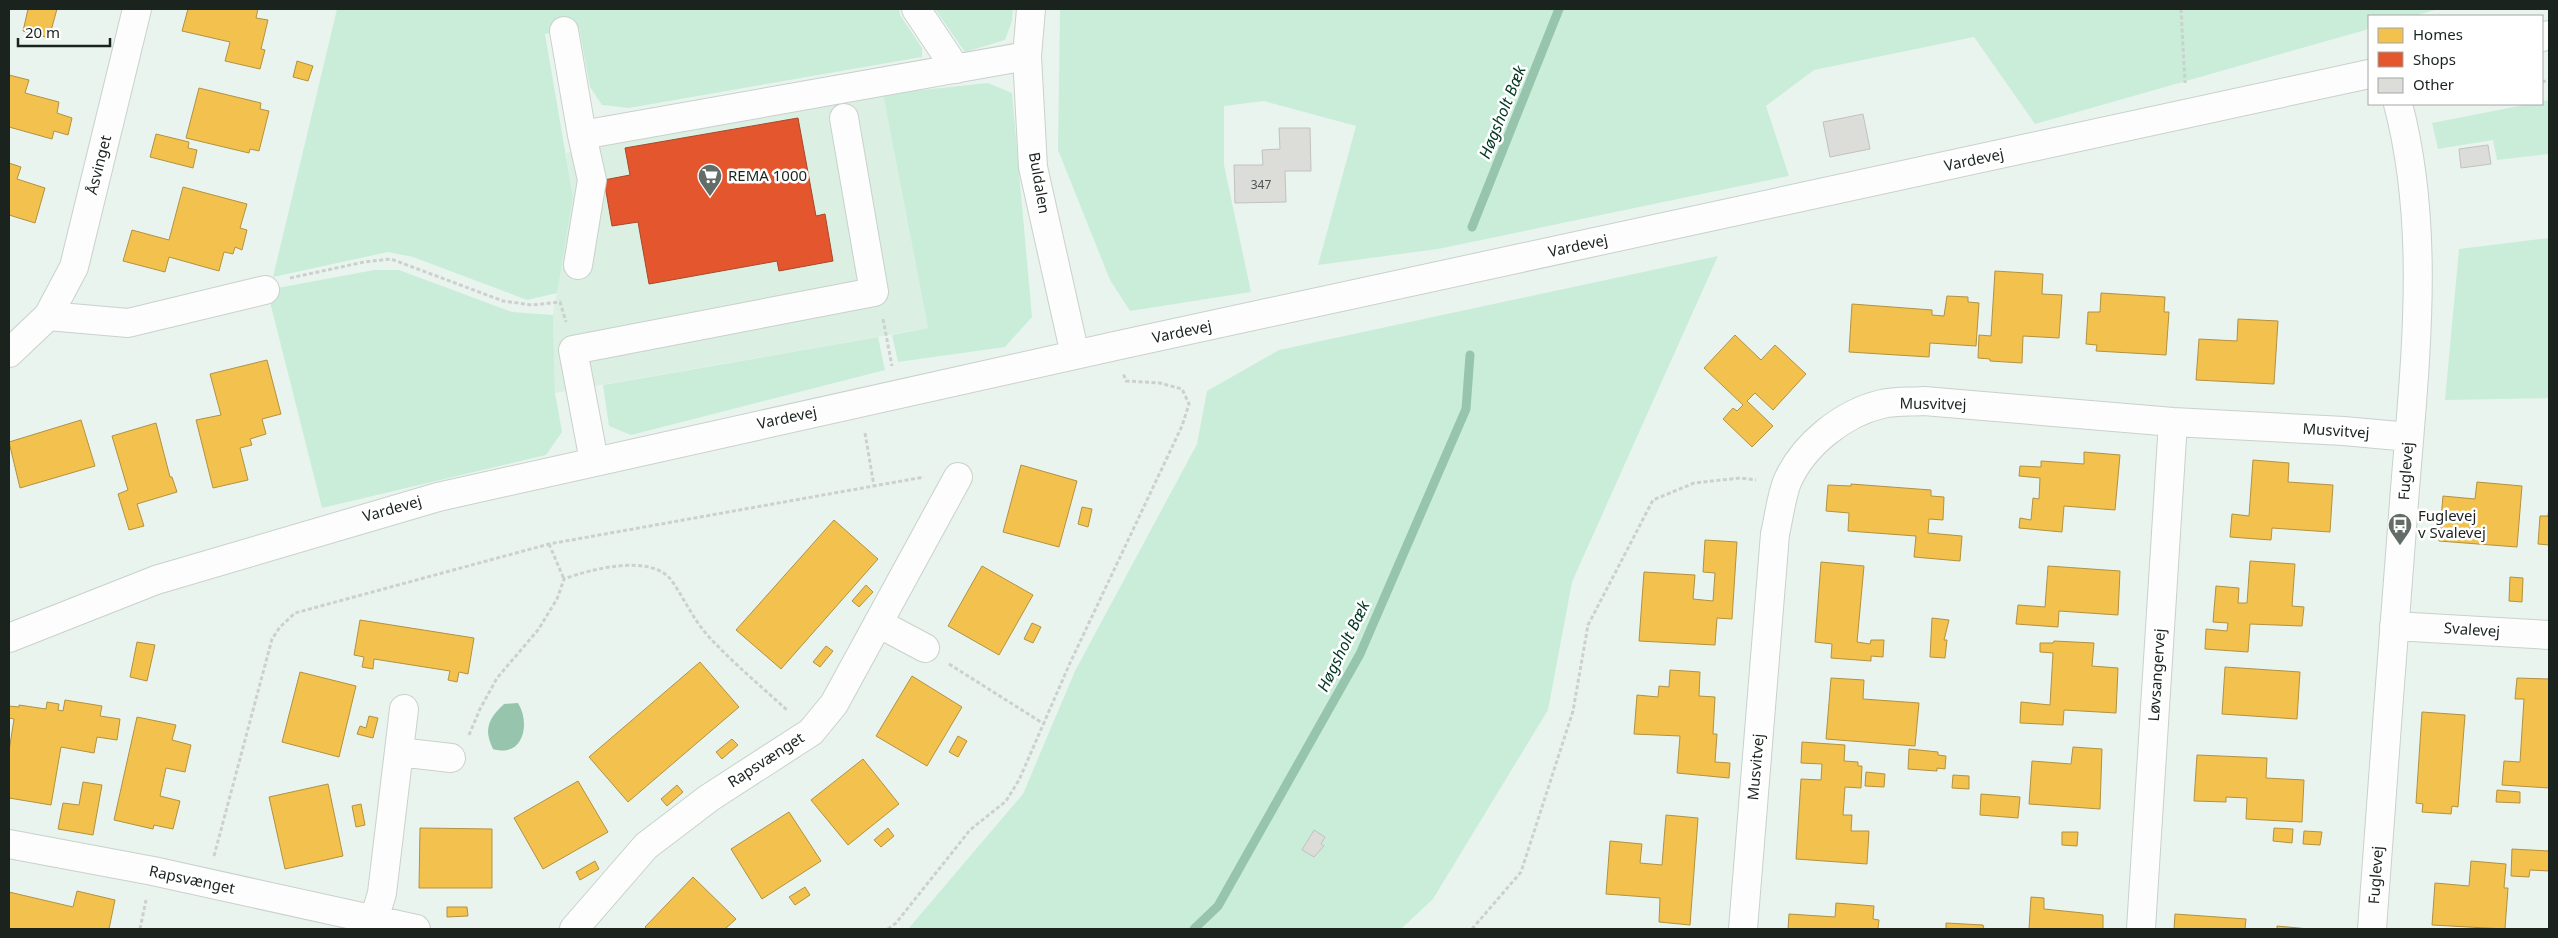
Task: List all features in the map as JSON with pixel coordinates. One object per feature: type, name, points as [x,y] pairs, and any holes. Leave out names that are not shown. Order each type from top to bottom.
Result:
[{"type":"street","name":"Åsvinget","points":[[9,353],[48,316],[74,267],[137,9]]},
{"type":"street","points":[[916,9],[956,69]]},
{"type":"street","name":"Buldalen","points":[[1030,9],[1028,56],[1033,167],[1075,355]]},
{"type":"street","points":[[564,31],[582,135],[592,180],[578,265]]},
{"type":"street","points":[[582,135],[1028,56]]},
{"type":"street","name":"Vardevej","points":[[9,638],[156,580],[438,497],[1115,346],[2368,74]]},
{"type":"street","name":"Fuglevej","points":[[2372,929],[2409,437],[2418,262],[2414,195],[2398,105]]},
{"type":"street","points":[[594,461],[573,350],[874,292],[844,118]]},
{"type":"street","points":[[48,316],[128,323],[265,290]]},
{"type":"street","name":"Musvitvej","points":[[1743,929],[1775,534],[1787,482],[1801,459],[1819,439],[1852,414],[1882,404],[1924,401],[2173,422],[2409,437]]},
{"type":"street","name":"Løvsangervej","points":[[2141,929],[2173,422]]},
{"type":"street","name":"Rapsvænget","points":[[574,929],[646,846],[709,798],[811,732],[834,704],[958,477]]},
{"type":"street","points":[[878,623],[925,648]]},
{"type":"street","name":"Svalevej","points":[[2394,626],[2549,635]]},
{"type":"street","points":[[374,920],[382,893],[404,709]]},
{"type":"street","points":[[399,752],[451,758]]},
{"type":"street","name":"Rapsvænget","points":[[9,844],[207,883],[416,929]]},
{"type":"path","points":[[2181,9],[2186,114]]},
{"type":"path","points":[[265,290],[279,280],[364,262],[391,259],[503,300],[532,305],[560,302],[573,350]]},
{"type":"path","points":[[874,292],[880,302],[897,394]]},
{"type":"path","points":[[888,929],[896,923],[970,830],[1006,801],[1019,780],[1182,426],[1190,404],[1182,390],[1160,383],[1126,380],[1115,346]]},
{"type":"path","points":[[860,402],[874,486]]},
{"type":"path","points":[[207,883],[272,639],[280,627],[295,613],[549,544],[941,474],[958,477]]},
{"type":"path","points":[[1472,929],[1521,872],[1573,712],[1588,625],[1653,500],[1694,483],[1740,478],[1787,482]]},
{"type":"path","points":[[451,758],[464,749],[480,709],[497,678],[538,630],[557,599],[564,579],[549,544]]},
{"type":"path","points":[[564,579],[593,570],[645,565],[671,579],[691,614],[709,637],[811,732]]},
{"type":"path","points":[[925,648],[1044,724]]},
{"type":"shaded area","points":[[337,9],[899,9],[900,15],[922,48],[922,57],[629,108],[602,105],[590,87],[579,28],[545,34],[573,197],[557,293],[527,300],[413,257],[388,252],[273,277]]},
{"type":"shaded area","points":[[935,9],[1013,9],[1012,21],[1005,40],[965,52]]},
{"type":"shaded area","points":[[1060,9],[2439,9],[2417,15],[2368,15],[2368,29],[2035,124],[1974,37],[1814,70],[1766,106],[1789,176],[1438,249],[1318,265],[1356,126],[1264,101],[1224,106],[1224,165],[1251,292],[1130,311],[1110,280],[1058,150]]},
{"type":"shaded area","points":[[988,83],[1012,93],[1032,317],[1005,347],[898,362],[892,335],[928,328],[883,94]]},
{"type":"shaded area","points":[[883,94],[928,328],[555,393],[553,315],[573,197],[566,153]]},
{"type":"shaded area","points":[[2549,100],[2549,154],[2497,160],[2493,140],[2438,149],[2432,123],[2524,105],[2543,105],[2543,101]]},
{"type":"shaded area","points":[[2549,238],[2549,398],[2445,400],[2459,249]]},
{"type":"shaded area","points":[[1718,256],[1572,582],[1548,710],[1433,899],[1401,929],[908,929],[1023,794],[1075,671],[1197,444],[1207,391],[1279,350]]},
{"type":"shaded area","points":[[374,270],[399,270],[512,312],[553,315],[555,393],[562,432],[546,455],[322,508],[270,302],[272,289]]},
{"type":"shaded area","points":[[878,337],[885,370],[631,435],[609,426],[603,385]]},
{"type":"shaded area","points":[[518,703],[524,720],[522,737],[518,744],[511,749],[493,749],[488,736],[491,719],[504,704]]},
{"type":"building: Homes","points":[[28,9],[57,9],[49,38],[23,31]]},
{"type":"building: Homes","points":[[188,9],[258,9],[256,18],[268,20],[261,49],[265,50],[260,69],[225,61],[230,42],[182,31]]},
{"type":"building: Homes","points":[[297,61],[313,66],[308,81],[293,77]]},
{"type":"building: Homes","points":[[9,75],[29,80],[25,93],[59,102],[57,113],[72,118],[68,135],[54,131],[52,139],[9,127]]},
{"type":"building: Homes","points":[[199,88],[261,103],[260,109],[269,111],[259,151],[250,149],[249,153],[186,138]]},
{"type":"building: Homes","points":[[156,134],[189,142],[188,148],[197,150],[193,168],[150,157]]},
{"type":"building: Homes","points":[[9,163],[21,167],[17,179],[45,188],[35,223],[9,215]]},
{"type":"building: Homes","points":[[183,187],[247,204],[240,228],[247,230],[242,250],[235,247],[233,254],[224,252],[219,271],[169,257],[165,272],[123,261],[132,230],[169,240]]},
{"type":"building: Homes","points":[[1995,271],[2043,274],[2042,294],[2062,295],[2059,338],[2023,336],[2022,363],[1990,361],[1990,359],[1978,358],[1979,335],[1991,336]]},
{"type":"building: Homes","points":[[2101,293],[2165,297],[2164,312],[2169,312],[2166,355],[2096,351],[2097,345],[2086,344],[2088,312],[2100,312]]},
{"type":"building: Homes","points":[[1947,296],[1968,297],[1968,302],[1979,303],[1976,346],[1930,343],[1929,357],[1849,352],[1852,304],[1932,310],[1932,315],[1944,316]]},
{"type":"building: Homes","points":[[2238,319],[2278,321],[2274,384],[2196,380],[2199,339],[2237,341]]},
{"type":"building: Homes","points":[[1735,335],[1761,360],[1775,345],[1806,374],[1773,410],[1755,393],[1747,401],[1773,426],[1752,447],[1723,419],[1733,408],[1737,411],[1743,405],[1704,368]]},
{"type":"building: Homes","points":[[267,360],[281,414],[262,419],[266,434],[250,439],[252,445],[240,448],[248,480],[213,488],[196,420],[221,415],[210,374]]},
{"type":"building: Homes","points":[[81,420],[95,466],[20,488],[9,442]]},
{"type":"building: Homes","points":[[156,423],[170,477],[172,477],[177,492],[137,504],[144,526],[129,530],[118,494],[128,490],[112,436]]},
{"type":"building: Homes","points":[[2084,452],[2120,455],[2115,510],[2064,506],[2062,532],[2019,528],[2020,518],[2031,520],[2033,498],[2039,499],[2040,478],[2019,476],[2020,466],[2041,467],[2041,461],[2084,464]]},
{"type":"building: Homes","points":[[2253,460],[2289,463],[2288,482],[2333,485],[2330,532],[2272,528],[2271,540],[2230,537],[2232,514],[2249,516]]},
{"type":"building: Homes","points":[[1021,465],[1077,481],[1059,547],[1003,532]]},
{"type":"building: Homes","points":[[2477,482],[2522,486],[2517,547],[2439,541],[2443,496],[2475,499]]},
{"type":"building: Homes","points":[[1851,484],[1931,490],[1931,496],[1944,497],[1943,520],[1929,519],[1928,533],[1962,536],[1960,561],[1914,557],[1916,536],[1848,531],[1849,513],[1826,511],[1828,485],[1851,486]]},
{"type":"building: Homes","points":[[1082,507],[1092,509],[1088,527],[1078,524]]},
{"type":"building: Homes","points":[[2549,507],[2549,545],[2538,544],[2540,516],[2548,516]]},
{"type":"building: Homes","points":[[834,520],[878,559],[781,669],[736,630]]},
{"type":"building: Homes","points":[[1705,540],[1737,542],[1732,619],[1717,618],[1715,645],[1639,641],[1644,572],[1695,575],[1693,599],[1713,601],[1715,573],[1703,572]]},
{"type":"building: Homes","points":[[2250,561],[2295,564],[2292,606],[2304,607],[2302,626],[2250,624],[2248,652],[2205,649],[2206,629],[2227,631],[2228,623],[2213,622],[2216,586],[2239,588],[2238,603],[2247,603]]},
{"type":"building: Homes","points":[[1821,562],[1864,566],[1857,642],[1870,644],[1871,640],[1884,640],[1883,657],[1871,656],[1871,661],[1831,658],[1832,644],[1815,642]]},
{"type":"building: Homes","points":[[982,566],[1033,595],[999,655],[948,626]]},
{"type":"building: Homes","points":[[2048,566],[2120,571],[2118,615],[2059,611],[2058,627],[2016,624],[2018,605],[2045,607]]},
{"type":"building: Homes","points":[[2510,577],[2523,578],[2522,602],[2509,601]]},
{"type":"building: Homes","points":[[866,585],[873,592],[859,607],[852,601]]},
{"type":"building: Homes","points":[[1932,618],[1949,620],[1944,640],[1947,640],[1945,658],[1930,657]]},
{"type":"building: Homes","points":[[360,620],[474,638],[468,674],[459,672],[457,682],[448,680],[450,671],[374,659],[373,669],[362,667],[364,657],[354,655]]},
{"type":"building: Homes","points":[[1032,623],[1041,627],[1033,643],[1024,639]]},
{"type":"building: Homes","points":[[2054,641],[2094,643],[2092,666],[2118,668],[2116,713],[2064,710],[2063,725],[2020,723],[2021,702],[2050,705],[2053,653],[2040,652],[2040,643],[2053,643]]},
{"type":"building: Homes","points":[[137,642],[155,645],[147,681],[130,677]]},
{"type":"building: Homes","points":[[826,646],[833,651],[820,667],[813,662]]},
{"type":"building: Homes","points":[[700,662],[739,707],[628,802],[589,757]]},
{"type":"building: Homes","points":[[2225,667],[2300,672],[2297,719],[2222,714]]},
{"type":"building: Homes","points":[[1670,670],[1700,672],[1699,696],[1715,697],[1713,734],[1717,734],[1715,762],[1730,763],[1729,778],[1677,773],[1680,736],[1634,734],[1637,695],[1658,697],[1659,686],[1669,687]]},
{"type":"building: Homes","points":[[300,672],[356,686],[339,757],[282,742]]},
{"type":"building: Homes","points":[[912,676],[962,707],[927,766],[876,736]]},
{"type":"building: Homes","points":[[1831,678],[1864,680],[1863,699],[1919,703],[1915,746],[1826,739]]},
{"type":"building: Homes","points":[[2517,678],[2549,679],[2549,788],[2502,785],[2504,761],[2520,762],[2524,699],[2515,699]]},
{"type":"building: Homes","points":[[65,700],[102,706],[100,716],[120,719],[117,740],[97,737],[94,753],[61,747],[51,805],[9,798],[9,751],[14,719],[9,718],[9,706],[19,707],[19,705],[46,709],[47,702],[59,704],[58,710],[63,711]]},
{"type":"building: Homes","points":[[2422,712],[2465,715],[2458,807],[2452,806],[2451,814],[2422,812],[2423,804],[2416,803]]},
{"type":"building: Homes","points":[[369,716],[378,718],[373,738],[357,734],[360,726],[366,728]]},
{"type":"building: Homes","points":[[137,717],[176,725],[172,740],[191,745],[185,772],[166,768],[160,796],[180,801],[173,829],[154,825],[153,829],[114,820]]},
{"type":"building: Homes","points":[[958,736],[967,741],[958,757],[949,752]]},
{"type":"building: Homes","points":[[732,739],[738,745],[722,759],[716,752]]},
{"type":"building: Homes","points":[[1802,742],[1845,745],[1844,761],[1858,762],[1858,766],[1862,766],[1861,788],[1845,787],[1843,815],[1852,815],[1851,831],[1869,831],[1867,864],[1796,859],[1801,779],[1821,780],[1822,764],[1801,763]]},
{"type":"building: Homes","points":[[2073,747],[2102,749],[2100,809],[2029,804],[2032,761],[2071,764]]},
{"type":"building: Homes","points":[[1909,749],[1938,752],[1938,755],[1946,756],[1945,769],[1937,768],[1937,771],[1908,769]]},
{"type":"building: Homes","points":[[2197,755],[2267,758],[2266,778],[2304,780],[2302,822],[2246,819],[2247,798],[2226,797],[2226,802],[2194,801]]},
{"type":"building: Homes","points":[[863,759],[899,804],[848,845],[811,800]]},
{"type":"building: Homes","points":[[1866,772],[1885,774],[1884,787],[1865,786]]},
{"type":"building: Homes","points":[[1953,775],[1969,776],[1969,789],[1952,788]]},
{"type":"building: Homes","points":[[578,781],[608,832],[543,869],[514,818]]},
{"type":"building: Homes","points":[[83,782],[102,785],[93,835],[58,829],[63,803],[79,805]]},
{"type":"building: Homes","points":[[328,784],[343,856],[285,869],[269,797]]},
{"type":"building: Homes","points":[[677,785],[683,792],[667,806],[661,799]]},
{"type":"building: Homes","points":[[2497,790],[2520,792],[2520,803],[2496,802]]},
{"type":"building: Homes","points":[[1981,794],[2020,797],[2018,818],[1980,815]]},
{"type":"building: Homes","points":[[361,804],[365,825],[356,827],[352,806]]},
{"type":"building: Homes","points":[[789,812],[821,861],[762,899],[731,849]]},
{"type":"building: Homes","points":[[1666,815],[1698,818],[1690,925],[1659,922],[1660,898],[1606,894],[1610,841],[1642,844],[1640,863],[1662,865]]},
{"type":"building: Homes","points":[[420,828],[492,829],[492,888],[419,888]]},
{"type":"building: Homes","points":[[888,828],[894,836],[881,847],[874,840]]},
{"type":"building: Homes","points":[[2274,828],[2293,829],[2292,843],[2273,841]]},
{"type":"building: Homes","points":[[2304,831],[2322,832],[2320,845],[2303,844]]},
{"type":"building: Homes","points":[[2062,832],[2078,832],[2077,846],[2062,845]]},
{"type":"building: Homes","points":[[2512,849],[2549,851],[2549,871],[2530,870],[2529,877],[2511,876]]},
{"type":"building: Homes","points":[[595,861],[599,869],[580,880],[576,872]]},
{"type":"building: Homes","points":[[2471,861],[2506,864],[2504,888],[2508,888],[2505,929],[2432,925],[2435,883],[2469,886]]},
{"type":"building: Homes","points":[[693,877],[736,919],[725,929],[647,929],[645,927]]},
{"type":"building: Homes","points":[[805,887],[810,895],[795,905],[789,897]]},
{"type":"building: Homes","points":[[77,891],[115,900],[109,929],[9,929],[9,892],[73,907]]},
{"type":"building: Homes","points":[[2031,897],[2044,898],[2044,909],[2103,915],[2103,929],[2029,929]]},
{"type":"building: Homes","points":[[1836,903],[1874,906],[1873,919],[1879,920],[1878,929],[1788,929],[1789,914],[1835,917]]},
{"type":"building: Homes","points":[[447,907],[467,907],[468,916],[447,917]]},
{"type":"building: Homes","points":[[2175,914],[2246,919],[2245,929],[2174,929]]},
{"type":"building: Homes","points":[[1946,923],[1983,925],[1984,929],[1946,929]]},
{"type":"building: Homes","points":[[2277,926],[2309,929],[2277,929]]},
{"type":"building: Shops","name":"REMA 1000","points":[[798,118],[816,216],[825,214],[833,261],[779,271],[777,261],[649,284],[638,222],[612,226],[604,180],[630,175],[625,148]]},
{"type":"building: Other","points":[[1863,114],[1870,149],[1830,157],[1823,122]]},
{"type":"building: Other","points":[[1279,128],[1310,128],[1311,171],[1285,171],[1286,202],[1235,203],[1234,165],[1263,165],[1262,150],[1280,149]]},
{"type":"building: Other","points":[[2488,145],[2491,164],[2461,168],[2459,149]]},
{"type":"building: Other","points":[[1314,830],[1325,837],[1321,844],[1324,846],[1314,857],[1302,850]]},
{"type":"waterway","name":"Høgsholt Bæk","points":[[1472,227],[1559,9]]},
{"type":"waterway","name":"Høgsholt Bæk","points":[[1194,929],[1218,906],[1360,654],[1466,409],[1470,355]]},
{"type":"place","name":"REMA 1000","points":[[710,197]]},
{"type":"place","name":"Fuglevej v Svalevej","points":[[2400,546]]}]
